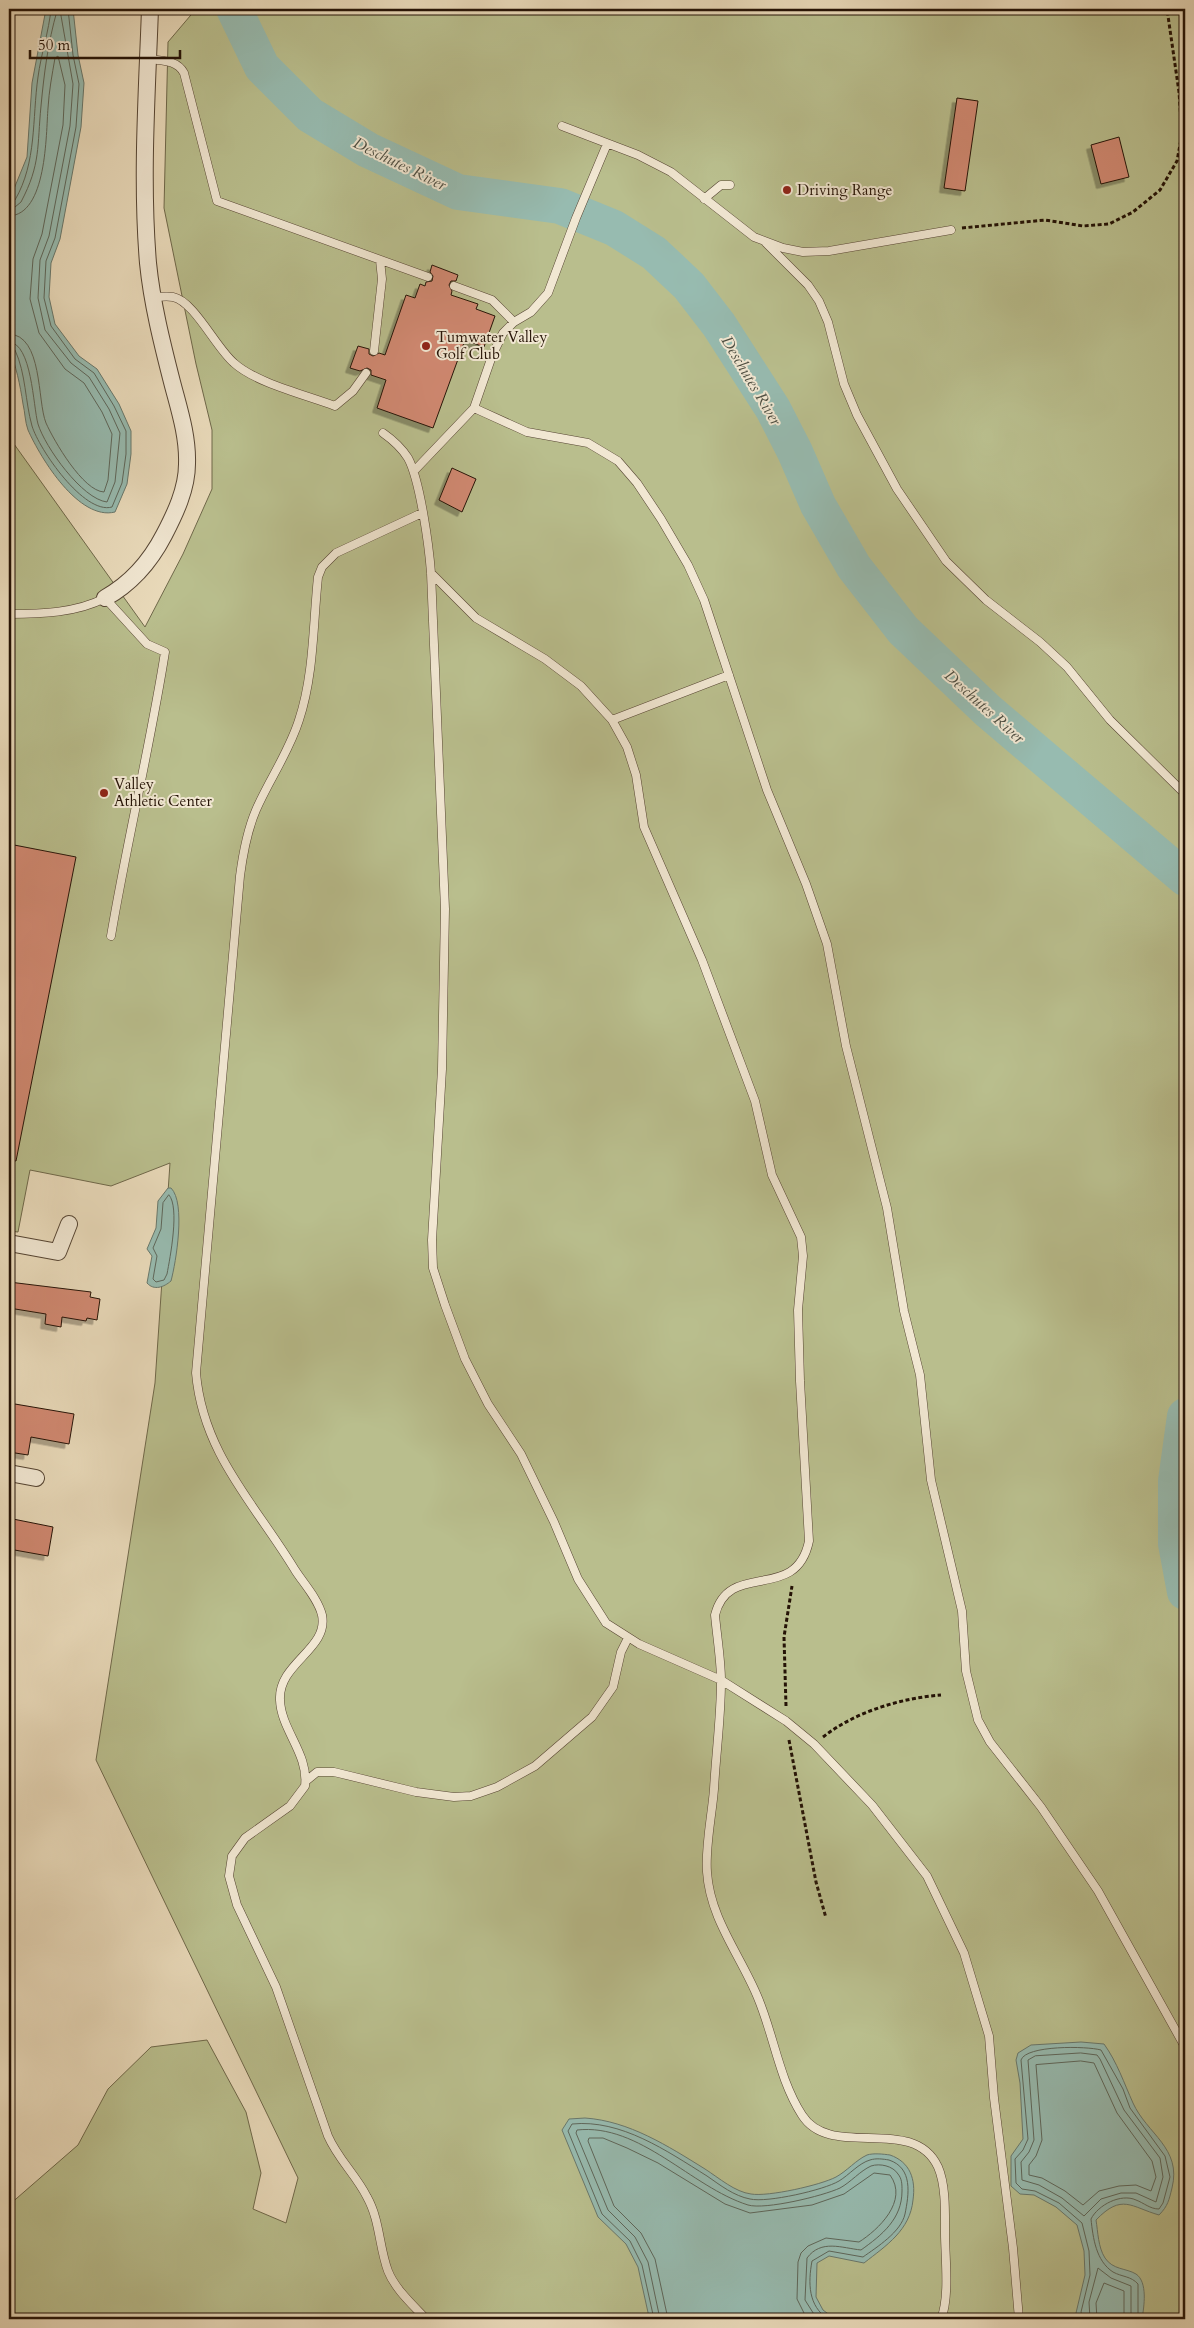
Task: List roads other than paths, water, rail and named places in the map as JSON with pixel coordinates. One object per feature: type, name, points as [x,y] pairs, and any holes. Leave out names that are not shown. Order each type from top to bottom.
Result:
[{"type":"street","points":[[105,598],[119,590],[138,573],[156,550],[172,519],[184,484],[187,465],[184,432],[148,264],[146,218],[150,9]]},
{"type":"street","points":[[9,1243],[58,1252],[68,1224]]},
{"type":"street","points":[[9,1473],[36,1478]]},
{"type":"lane","points":[[148,59],[180,65],[217,201],[428,277]]},
{"type":"lane","points":[[562,126],[638,155],[671,172],[754,237],[766,243],[803,252],[829,251],[951,230]]},
{"type":"lane","points":[[414,471],[474,408],[492,356],[503,333],[514,322],[531,312],[548,293],[607,144]]},
{"type":"lane","points":[[704,199],[721,185],[730,185]]},
{"type":"lane","points":[[766,243],[808,285],[819,301],[828,322],[844,384],[857,415],[897,488],[946,561],[986,600],[1040,642],[1067,667],[1110,720],[1185,794]]},
{"type":"lane","points":[[374,351],[382,279],[380,260]]},
{"type":"lane","points":[[454,286],[492,300],[514,322]]},
{"type":"lane","points":[[154,297],[173,297],[187,304],[215,343],[234,363],[251,376],[335,406],[353,391],[366,373]]},
{"type":"lane","points":[[474,408],[527,432],[588,443],[618,461],[637,483],[661,519],[688,566],[704,600],[767,790],[806,884],[827,944],[846,1046],[887,1208],[904,1311],[920,1375],[931,1480],[962,1612],[966,1671],[976,1714],[990,1742],[1041,1807],[1098,1890],[1185,2047]]},
{"type":"lane","points":[[383,433],[399,445],[414,471],[431,573],[445,909],[442,1069],[432,1240],[434,1268],[465,1359],[488,1404],[521,1454],[554,1522],[578,1579],[606,1622],[628,1638],[721,1680],[786,1721],[814,1744],[872,1806],[927,1876],[964,1953],[989,2036],[994,2098],[1013,2248],[1019,2319]]},
{"type":"lane","points":[[422,513],[336,553],[322,567],[318,577],[309,664],[301,712],[289,745],[256,810],[244,848],[196,1354],[198,1390],[209,1430],[226,1466],[318,1606],[322,1617],[322,1624],[317,1639],[288,1672],[280,1696],[286,1724],[302,1760],[306,1781],[304,1790],[294,1803],[252,1832],[237,1848],[229,1862],[232,1890],[276,1987],[328,2136],[336,2154],[368,2198],[375,2215],[389,2273],[397,2286],[426,2319]]},
{"type":"lane","points":[[431,573],[476,618],[545,659],[581,686],[612,720],[621,734],[632,760],[644,827],[702,960],[748,1082],[772,1174],[797,1225],[803,1245],[798,1310],[809,1541],[805,1557],[794,1570],[776,1578],[737,1586],[729,1591],[718,1604],[715,1615],[721,1680],[707,1872],[713,1905],[748,1972],[794,2102],[811,2126],[834,2135],[908,2142],[930,2156],[938,2168],[942,2189],[945,2248],[945,2303],[941,2319]]},
{"type":"lane","points":[[9,614],[69,610],[93,604],[105,598],[146,644],[165,652],[111,936]]},
{"type":"lane","points":[[612,720],[729,675]]},
{"type":"lane","points":[[306,1781],[317,1772],[334,1772],[416,1792],[454,1797],[471,1796],[497,1787],[535,1766],[592,1717],[613,1687],[621,1652],[628,1638]]},
{"type":"water","points":[[46,9],[73,9],[78,55],[84,83],[81,127],[60,239],[51,263],[49,297],[55,324],[79,356],[97,369],[119,404],[131,431],[131,454],[127,484],[115,512],[101,512],[88,507],[75,498],[42,456],[27,427],[19,382],[9,348],[9,201],[27,157],[32,83]]},
{"type":"water","points":[[168,1188],[171,1188],[176,1196],[178,1206],[179,1219],[175,1261],[171,1281],[162,1286],[153,1287],[147,1283],[152,1256],[147,1249],[156,1228],[158,1201]]},
{"type":"water","points":[[1081,2042],[1104,2044],[1117,2065],[1139,2114],[1162,2142],[1172,2162],[1174,2174],[1172,2188],[1168,2203],[1159,2215],[1127,2204],[1120,2204],[1105,2212],[1096,2220],[1100,2244],[1108,2262],[1136,2274],[1140,2278],[1144,2289],[1142,2319],[1079,2319],[1076,2313],[1085,2275],[1084,2251],[1077,2225],[1056,2207],[1034,2195],[1020,2194],[1011,2186],[1011,2156],[1023,2139],[1020,2083],[1016,2060],[1018,2053],[1031,2045]]},
{"type":"water","points":[[569,2119],[601,2120],[633,2129],[677,2152],[733,2188],[751,2194],[769,2194],[794,2190],[819,2183],[836,2177],[867,2155],[890,2155],[902,2162],[910,2172],[914,2192],[911,2211],[896,2236],[864,2263],[829,2256],[817,2263],[816,2297],[823,2310],[835,2319],[668,2319],[649,2317],[638,2267],[626,2244],[598,2217],[562,2130]]},
{"type":"waterway","name":"Deschutes River","points":[[234,9],[262,67],[310,115],[368,150],[458,192],[560,206],[614,228],[654,253],[689,286],[719,325],[773,409],[795,452],[818,505],[854,567],[903,630],[987,710],[1185,878]]},
{"type":"waterway","name":"Deschutes River","points":[[1185,1416],[1176,1481],[1176,1544],[1185,1592]]},
{"type":"place","name":"Driving Range","points":[[787,190]]},
{"type":"place","name":"Tumwater Valley Golf Club","points":[[426,346]]},
{"type":"place","name":"Valley Athletic Center","points":[[104,793]]}]
